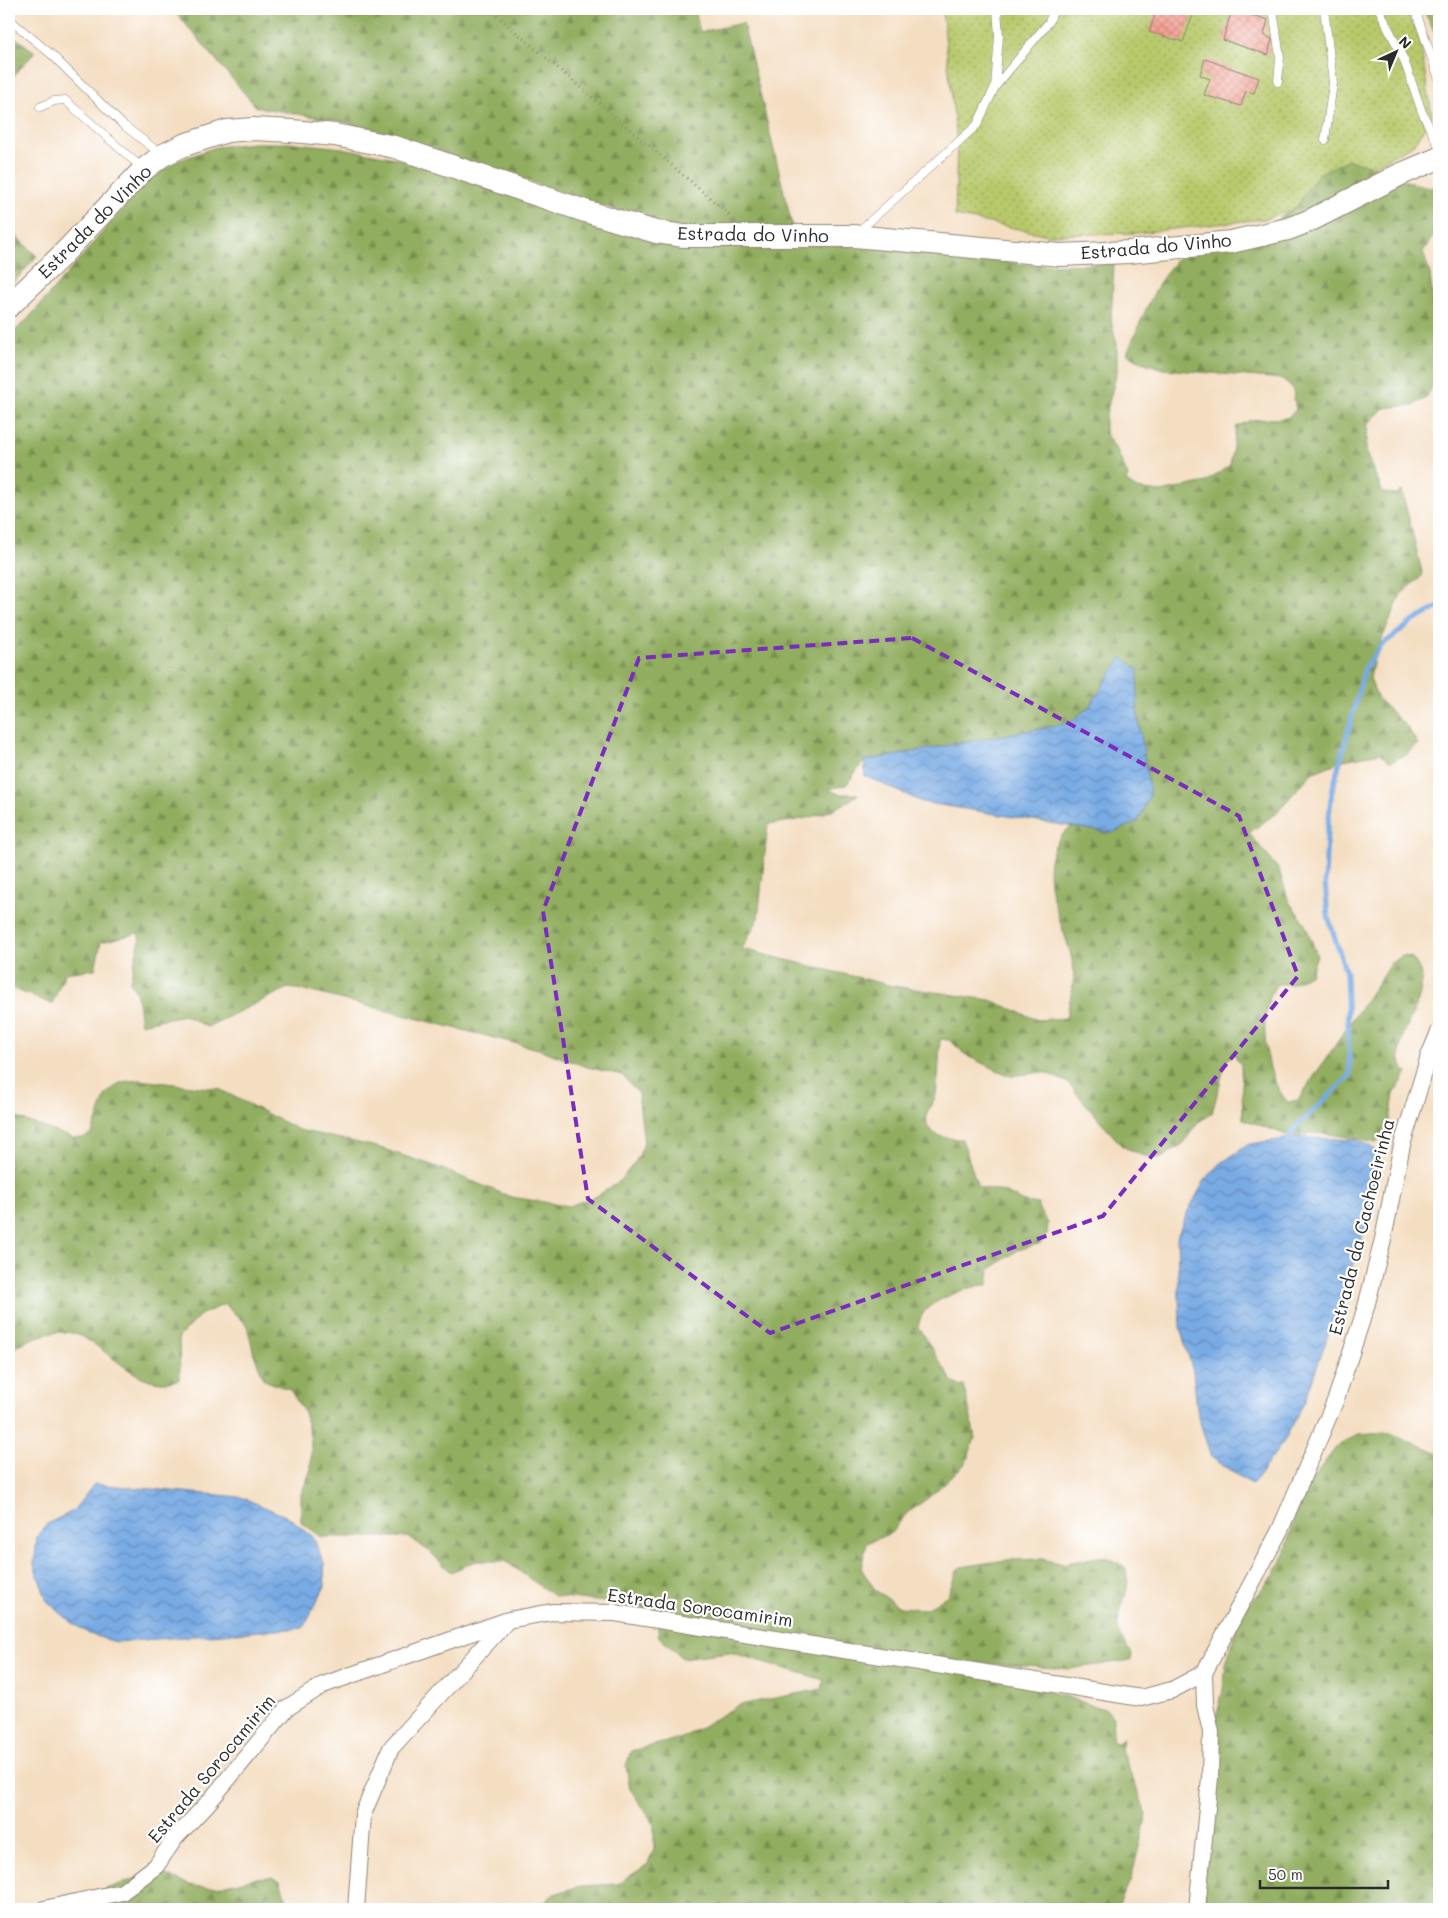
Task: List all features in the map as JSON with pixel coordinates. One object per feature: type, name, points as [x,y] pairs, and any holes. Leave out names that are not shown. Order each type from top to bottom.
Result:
[{"type":"main road","name":"Estrada do Vinho","points":[[9,306],[61,256],[143,170],[163,156],[207,136],[227,131],[253,129],[335,135],[395,147],[585,211],[656,232],[684,236],[854,236],[1060,254],[1121,252],[1231,242],[1288,229],[1309,221],[1399,175],[1439,158]]},
{"type":"street","name":"Estrada da Cachoeirinha","points":[[1204,1673],[1280,1530],[1336,1399],[1366,1307],[1383,1239],[1402,1145],[1429,1056],[1439,1032]]},
{"type":"street","name":"Estrada Sorocamirim","points":[[44,1909],[122,1892],[156,1866],[175,1838],[208,1803],[287,1708],[323,1685],[508,1620],[552,1612],[615,1613],[1142,1698],[1172,1690],[1204,1673]]},
{"type":"street","points":[[356,1909],[363,1814],[391,1748],[508,1620]]},
{"type":"street","points":[[1197,1909],[1210,1778],[1210,1732],[1205,1705],[1204,1673]]},
{"type":"lane","points":[[995,87],[999,36],[997,9]]},
{"type":"lane","points":[[854,236],[977,125],[995,87],[1049,22],[1054,9]]},
{"type":"lane","points":[[1273,9],[1280,58],[1278,82]]},
{"type":"lane","points":[[1324,9],[1333,83],[1325,140]]},
{"type":"lane","points":[[1379,9],[1404,60],[1422,112],[1439,147]]},
{"type":"lane","points":[[1415,9],[1439,80]]},
{"type":"lane","points":[[9,20],[52,55],[122,124],[163,156]]},
{"type":"lane","points":[[40,107],[54,101],[65,100],[143,170]]},
{"type":"path","points":[[489,9],[733,218]]},
{"type":"highlighted area","points":[[912,638],[1239,816],[1298,976],[1103,1216],[770,1333],[588,1199],[543,911],[639,658]]},
{"type":"green space","points":[[173,9],[695,9],[700,32],[743,23],[793,229],[686,230],[655,223],[395,137],[340,121],[256,107]]},
{"type":"green space","points":[[942,9],[1407,9],[1419,35],[1432,116],[1413,145],[1297,208],[1264,219],[1137,233],[1048,235],[955,216],[957,144]]},
{"type":"green space","points":[[1423,9],[1439,9],[1439,41],[1438,40]]},
{"type":"green space","points":[[9,33],[35,52],[9,81]]},
{"type":"green space","points":[[253,143],[297,143],[342,148],[395,158],[645,239],[854,244],[1032,265],[1114,264],[1111,321],[1117,344],[1117,372],[1105,418],[1105,433],[1117,451],[1128,476],[1126,482],[1137,489],[1161,492],[1206,482],[1230,465],[1236,427],[1251,420],[1287,418],[1296,410],[1293,390],[1283,379],[1163,369],[1142,362],[1127,353],[1143,315],[1162,278],[1179,257],[1270,225],[1297,206],[1318,174],[1348,160],[1369,165],[1411,183],[1436,188],[1439,191],[1436,232],[1423,252],[1430,274],[1433,303],[1439,313],[1439,374],[1426,398],[1413,405],[1384,408],[1368,424],[1366,453],[1383,493],[1397,494],[1402,491],[1422,572],[1421,577],[1401,594],[1374,658],[1370,679],[1378,699],[1407,727],[1418,744],[1407,754],[1390,762],[1380,753],[1344,760],[1312,773],[1275,814],[1249,833],[1279,870],[1289,902],[1304,922],[1317,955],[1310,975],[1291,984],[1277,984],[1270,996],[1266,1011],[1265,1027],[1268,1062],[1273,1078],[1288,1102],[1298,1100],[1391,963],[1402,956],[1411,957],[1420,971],[1421,986],[1418,1000],[1401,1044],[1400,1059],[1405,1073],[1408,1072],[1394,1094],[1390,1121],[1376,1143],[1323,1134],[1302,1135],[1295,1138],[1243,1119],[1241,1065],[1234,1054],[1226,1061],[1212,1113],[1197,1123],[1184,1143],[1160,1159],[1141,1155],[1122,1146],[1067,1082],[1044,1072],[1010,1076],[969,1057],[949,1040],[940,1039],[936,1094],[927,1115],[929,1128],[932,1132],[943,1137],[962,1139],[978,1187],[1004,1192],[1027,1203],[1039,1204],[1039,1210],[1048,1223],[1047,1234],[1041,1243],[1018,1250],[990,1269],[988,1285],[966,1289],[934,1303],[922,1316],[918,1327],[953,1382],[961,1387],[964,1385],[975,1438],[966,1463],[928,1498],[907,1513],[891,1533],[867,1543],[861,1568],[875,1590],[900,1607],[926,1609],[948,1595],[957,1570],[961,1567],[1005,1560],[1042,1559],[1062,1564],[1097,1557],[1109,1558],[1125,1567],[1128,1583],[1120,1611],[1118,1631],[1132,1654],[1131,1660],[1069,1669],[979,1663],[971,1666],[1107,1710],[1114,1719],[1112,1740],[1116,1743],[1124,1738],[1121,1749],[1147,1815],[1131,1879],[1117,1909],[537,1909],[554,1894],[580,1886],[618,1884],[648,1864],[654,1849],[654,1824],[630,1789],[626,1766],[631,1751],[682,1738],[739,1705],[822,1689],[824,1680],[729,1652],[682,1658],[659,1637],[656,1614],[638,1606],[554,1596],[505,1561],[476,1561],[451,1572],[429,1551],[408,1537],[322,1537],[301,1522],[301,1494],[311,1469],[311,1440],[304,1412],[290,1390],[264,1380],[254,1354],[247,1326],[225,1304],[200,1315],[179,1337],[180,1379],[163,1382],[147,1379],[132,1372],[90,1341],[76,1334],[63,1332],[49,1334],[35,1338],[9,1351],[9,1115],[73,1138],[84,1138],[92,1133],[106,1094],[121,1082],[139,1080],[219,1089],[299,1130],[377,1147],[432,1165],[511,1197],[569,1206],[597,1196],[620,1181],[638,1158],[644,1143],[638,1093],[622,1075],[587,1067],[538,1049],[304,990],[288,988],[207,1027],[184,1015],[141,1024],[137,995],[130,981],[140,939],[138,933],[101,942],[95,969],[65,973],[52,1004],[9,987],[9,336],[28,319],[144,184],[175,162],[216,147]],"holes":[[[1123,657],[1125,665],[1089,821],[1072,827],[1064,833],[1054,848],[1050,864],[1053,898],[1074,972],[1066,1018],[1038,1020],[990,1000],[893,986],[742,949],[758,919],[768,824],[815,816],[848,801],[858,794],[839,794],[828,789],[846,785],[864,761],[1069,723],[1089,707]]]},
{"type":"green space","points":[[9,230],[37,256],[9,288]]},
{"type":"green space","points":[[1385,1432],[1439,1453],[1439,1909],[1193,1909],[1209,1793],[1217,1715],[1223,1690],[1226,1664],[1240,1614],[1274,1575],[1286,1551],[1298,1500],[1336,1447],[1359,1434]]},
{"type":"green space","points":[[154,1872],[189,1885],[202,1887],[271,1877],[280,1881],[287,1900],[297,1909],[84,1909],[106,1889]]},
{"type":"water","points":[[1122,657],[1138,670],[1137,709],[1150,794],[1138,822],[1111,833],[922,802],[865,776],[864,761],[1069,723],[1089,707]]},
{"type":"water","points":[[1298,1137],[1357,1140],[1375,1149],[1372,1209],[1305,1401],[1284,1441],[1252,1485],[1211,1457],[1198,1416],[1193,1371],[1180,1327],[1177,1237],[1188,1211],[1205,1180],[1220,1164],[1249,1144]]},
{"type":"water","points":[[94,1484],[241,1497],[290,1518],[313,1537],[324,1563],[325,1586],[303,1628],[116,1642],[89,1634],[71,1622],[47,1601],[34,1565],[37,1537],[47,1524],[73,1511]]},
{"type":"building","points":[[1157,9],[1195,9],[1183,42],[1149,32]]},
{"type":"building","points":[[1232,9],[1268,20],[1264,35],[1272,39],[1268,55],[1223,40]]},
{"type":"building","points":[[1205,59],[1259,78],[1254,93],[1246,91],[1241,106],[1204,95],[1210,79],[1200,75]]},
{"type":"waterway","points":[[1287,1144],[1296,1127],[1350,1076],[1346,973],[1328,916],[1325,882],[1327,833],[1332,791],[1365,668],[1382,645],[1412,622],[1439,607]]}]
